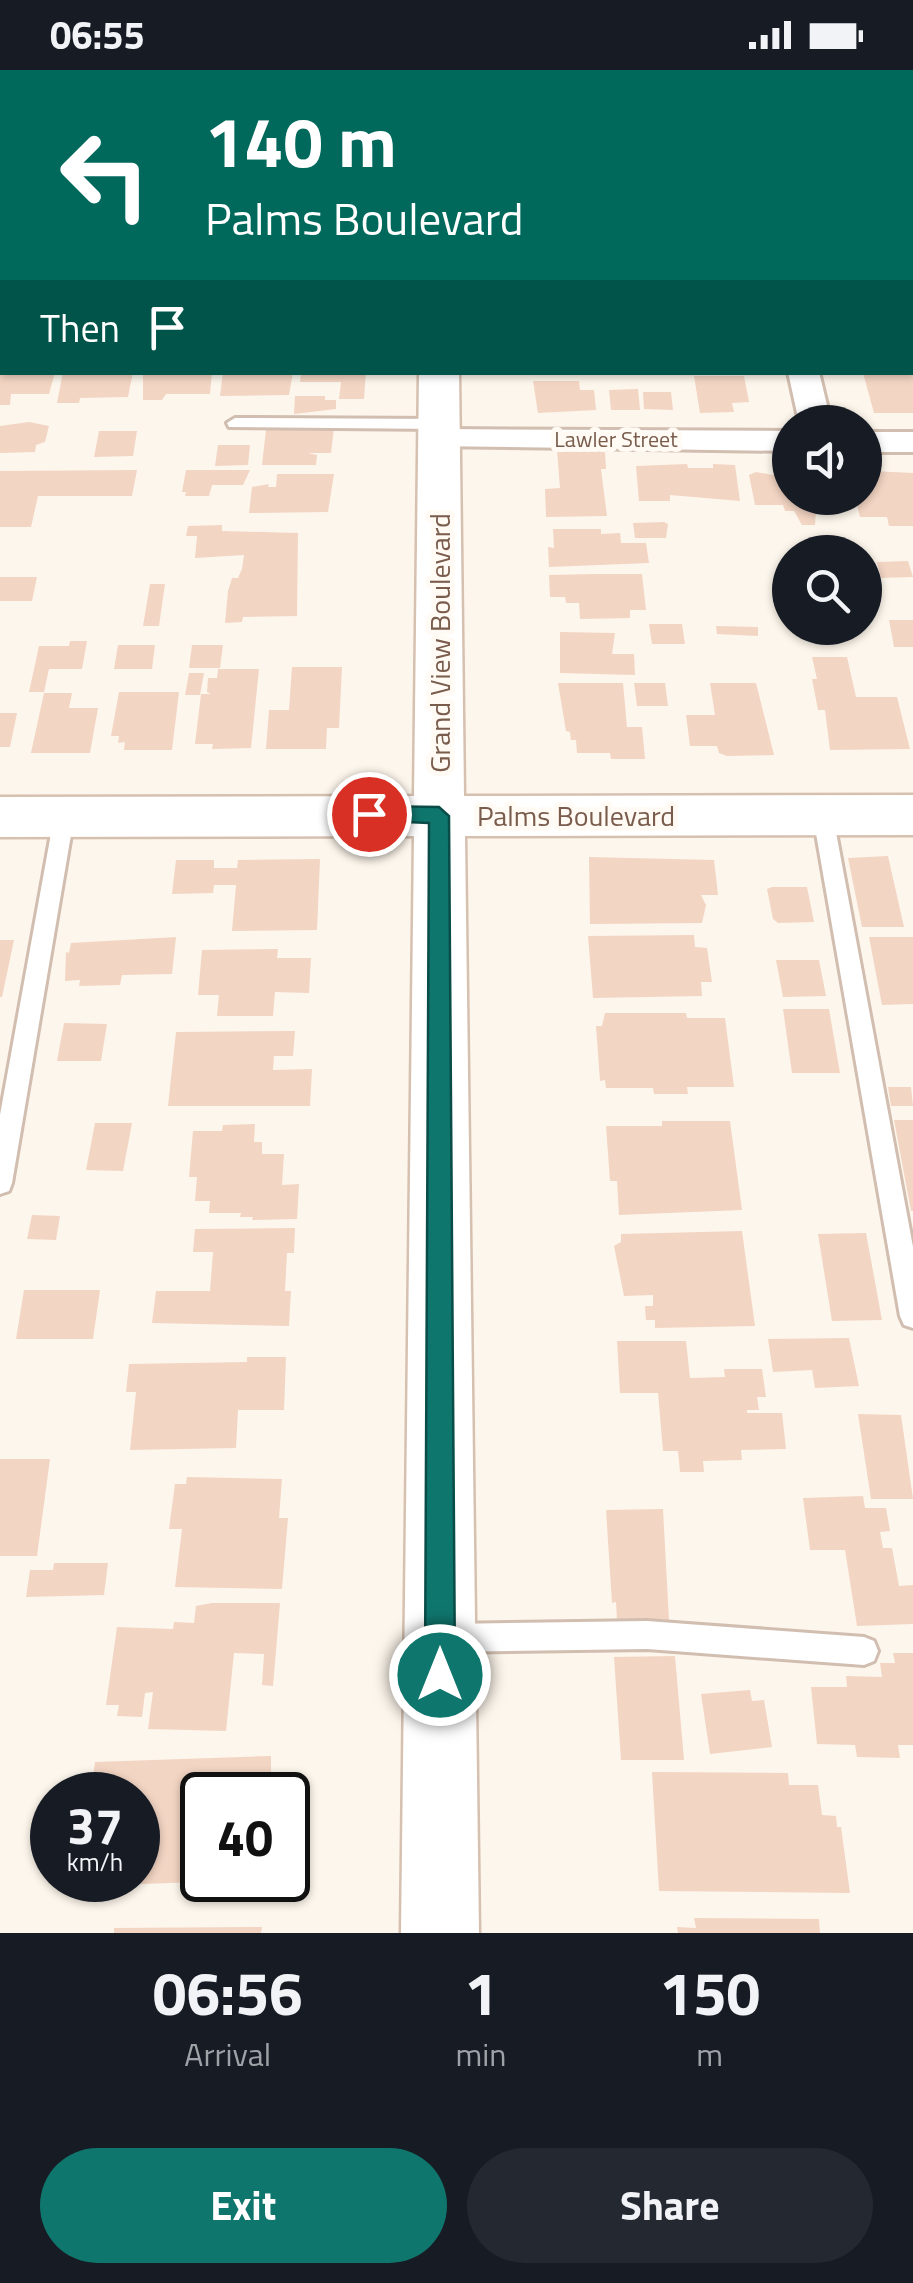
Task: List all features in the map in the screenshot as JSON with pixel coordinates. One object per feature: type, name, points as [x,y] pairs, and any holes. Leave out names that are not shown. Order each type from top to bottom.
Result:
[{"type":"street","name":"Grand View Boulevard","points":[[440,375],[440,1933]]},
{"type":"street","points":[[804,375],[811,405]]},
{"type":"street","name":"Lawler Street","points":[[441,432],[772,441]]},
{"type":"street","points":[[882,442],[913,442]]},
{"type":"street","name":"Palms Boulevard","points":[[0,817],[913,815]]},
{"type":"lane","points":[[234,423],[441,432]]},
{"type":"lane","points":[[823,816],[913,1316]]},
{"type":"lane","points":[[0,1183],[64,817]]},
{"type":"lane","points":[[440,1638],[648,1635],[864,1650]]},
{"type":"building","points":[[0,375],[54,375],[49,394],[11,394],[10,405],[0,405]]},
{"type":"building","points":[[62,375],[132,375],[128,397],[80,398],[79,403],[57,403]]},
{"type":"building","points":[[143,375],[212,375],[210,394],[166,394],[162,400],[143,400]]},
{"type":"building","points":[[223,375],[292,375],[289,395],[220,396]]},
{"type":"building","points":[[301,375],[366,375],[364,399],[339,399],[341,382],[300,382]]},
{"type":"building","points":[[864,375],[913,375],[913,413],[882,413],[882,405],[872,405]]},
{"type":"building","points":[[694,376],[744,376],[749,402],[732,403],[734,412],[700,413]]},
{"type":"building","points":[[533,381],[579,381],[580,390],[594,390],[596,410],[538,413]]},
{"type":"building","points":[[638,389],[640,410],[611,410],[609,390]]},
{"type":"building","points":[[643,392],[671,392],[673,410],[644,409]]},
{"type":"building","points":[[295,396],[325,396],[325,400],[336,400],[336,409],[294,414]]},
{"type":"building","points":[[29,422],[49,426],[45,442],[36,445],[35,452],[0,453],[0,426]]},
{"type":"building","points":[[334,428],[331,453],[308,453],[317,455],[316,465],[262,465],[266,430]]},
{"type":"building","points":[[99,431],[137,431],[133,456],[94,457]]},
{"type":"building","points":[[218,445],[250,445],[248,465],[215,466]]},
{"type":"building","points":[[557,450],[605,452],[606,469],[601,469],[607,516],[546,517],[545,489],[560,488]]},
{"type":"building","points":[[687,464],[688,468],[735,465],[740,501],[670,495],[670,501],[639,501],[636,466]]},
{"type":"building","points":[[137,470],[132,496],[38,496],[31,527],[0,527],[0,471]]},
{"type":"building","points":[[186,470],[250,470],[243,485],[212,485],[209,496],[185,496],[186,492],[182,492]]},
{"type":"building","points":[[882,471],[913,473],[913,526],[889,526],[887,517],[860,517],[882,515]]},
{"type":"building","points":[[277,474],[334,474],[328,512],[249,513],[252,487],[276,487]]},
{"type":"building","points":[[749,475],[772,475],[772,505],[755,505]]},
{"type":"building","points":[[796,515],[816,515],[815,525],[802,525]]},
{"type":"building","points":[[633,523],[668,524],[666,538],[635,538]]},
{"type":"building","points":[[222,525],[222,531],[298,533],[297,616],[243,617],[242,622],[225,623],[228,591],[232,578],[238,578],[242,569],[244,555],[195,558],[197,536],[186,536],[188,526]]},
{"type":"building","points":[[553,529],[620,533],[621,543],[646,543],[649,563],[549,567],[548,547],[554,548]]},
{"type":"building","points":[[908,561],[913,577],[882,578],[882,562]]},
{"type":"building","points":[[642,574],[646,610],[630,610],[630,618],[580,619],[579,603],[566,603],[565,597],[550,597],[549,575]]},
{"type":"building","points":[[0,577],[37,577],[32,601],[0,601]]},
{"type":"building","points":[[150,584],[165,584],[159,626],[143,626]]},
{"type":"building","points":[[889,620],[913,620],[913,647],[894,647]]},
{"type":"building","points":[[649,624],[682,624],[685,644],[652,644]]},
{"type":"building","points":[[716,626],[758,627],[758,636],[717,634]]},
{"type":"building","points":[[560,632],[615,633],[612,654],[634,654],[635,675],[560,673]]},
{"type":"building","points":[[70,641],[87,641],[82,669],[49,669],[44,692],[29,692],[39,646],[69,646]]},
{"type":"building","points":[[118,645],[155,645],[152,669],[114,669]]},
{"type":"building","points":[[192,645],[223,645],[220,668],[189,668]]},
{"type":"building","points":[[812,657],[847,657],[856,697],[897,697],[910,749],[830,750],[825,710],[818,710],[812,679],[817,679]]},
{"type":"building","points":[[292,667],[342,667],[339,728],[327,728],[326,749],[266,749],[269,710],[289,710]]},
{"type":"building","points":[[218,669],[259,669],[251,748],[212,749],[213,744],[195,744],[201,694],[211,694],[207,692],[208,678],[217,678]]},
{"type":"building","points":[[189,673],[204,673],[200,695],[185,695]]},
{"type":"building","points":[[558,683],[623,683],[627,727],[642,727],[645,759],[577,753],[576,740],[571,740],[570,732],[566,731]]},
{"type":"building","points":[[634,683],[665,683],[668,706],[637,706]]},
{"type":"building","points":[[710,683],[756,683],[774,755],[727,756],[719,753],[717,746],[690,746],[686,715],[715,715]]},
{"type":"building","points":[[119,692],[179,692],[172,750],[124,750],[125,742],[118,743],[119,736],[111,736]]},
{"type":"building","points":[[44,693],[72,693],[69,708],[98,708],[90,753],[31,753]]},
{"type":"building","points":[[0,713],[17,713],[10,747],[0,747]]},
{"type":"building","points":[[888,856],[904,927],[862,927],[848,858]]},
{"type":"building","points":[[589,857],[714,860],[718,895],[701,895],[706,905],[702,923],[590,924]]},
{"type":"building","points":[[320,859],[317,930],[232,931],[236,885],[214,885],[213,893],[172,894],[176,860],[214,860],[214,868],[237,868],[238,860]]},
{"type":"building","points":[[807,887],[814,922],[778,923],[773,919],[767,889]]},
{"type":"building","points":[[694,935],[695,947],[707,948],[712,982],[701,982],[702,996],[593,998],[588,936]]},
{"type":"building","points":[[176,937],[172,974],[122,975],[120,985],[79,986],[80,980],[65,981],[66,952],[69,953],[71,943]]},
{"type":"building","points":[[869,937],[913,937],[913,1004],[882,1005]]},
{"type":"building","points":[[0,940],[14,940],[2,997],[0,997]]},
{"type":"building","points":[[278,949],[277,958],[311,958],[309,993],[275,992],[273,1016],[217,1016],[219,995],[198,995],[202,950]]},
{"type":"building","points":[[776,960],[819,960],[826,996],[783,997]]},
{"type":"building","points":[[783,1009],[829,1009],[840,1073],[792,1073]]},
{"type":"building","points":[[605,1013],[686,1013],[687,1018],[725,1018],[734,1087],[687,1087],[688,1094],[654,1094],[653,1088],[606,1088],[605,1080],[600,1081],[596,1026],[602,1026]]},
{"type":"building","points":[[64,1023],[107,1024],[101,1061],[57,1061]]},
{"type":"building","points":[[295,1031],[293,1056],[274,1056],[273,1070],[312,1069],[310,1106],[168,1106],[176,1032]]},
{"type":"building","points":[[888,1087],[911,1087],[913,1106],[891,1106]]},
{"type":"building","points":[[894,1120],[913,1120],[913,1211],[911,1211]]},
{"type":"building","points":[[662,1121],[730,1121],[742,1210],[619,1215],[617,1181],[610,1181],[606,1126],[662,1126]]},
{"type":"building","points":[[95,1123],[132,1123],[123,1171],[86,1170]]},
{"type":"building","points":[[255,1124],[254,1142],[262,1142],[262,1154],[284,1154],[282,1185],[299,1184],[297,1219],[252,1220],[253,1217],[240,1217],[241,1213],[209,1213],[210,1201],[195,1201],[197,1177],[189,1177],[193,1131],[222,1131],[223,1125]]},
{"type":"building","points":[[32,1215],[60,1216],[56,1240],[27,1239]]},
{"type":"building","points":[[295,1228],[294,1253],[287,1253],[285,1291],[291,1291],[289,1326],[152,1323],[156,1291],[210,1291],[213,1252],[193,1252],[195,1229]]},
{"type":"building","points":[[742,1231],[755,1326],[655,1328],[655,1320],[646,1320],[645,1306],[653,1306],[653,1295],[624,1296],[614,1246],[621,1242],[621,1234]]},
{"type":"building","points":[[866,1233],[882,1320],[832,1321],[818,1234]]},
{"type":"building","points":[[24,1290],[100,1290],[93,1339],[16,1339]]},
{"type":"building","points":[[849,1338],[859,1386],[815,1388],[812,1370],[773,1372],[768,1339]]},
{"type":"building","points":[[617,1341],[686,1341],[690,1378],[725,1377],[724,1369],[762,1369],[766,1397],[757,1397],[759,1410],[747,1413],[782,1413],[786,1449],[741,1450],[742,1460],[703,1461],[704,1472],[680,1472],[678,1451],[663,1451],[658,1393],[620,1393]]},
{"type":"building","points":[[247,1357],[286,1357],[284,1410],[238,1410],[236,1448],[130,1450],[136,1392],[126,1392],[129,1364],[247,1362]]},
{"type":"building","points":[[858,1414],[901,1415],[913,1499],[871,1499]]},
{"type":"building","points":[[0,1459],[50,1459],[37,1556],[0,1556]]},
{"type":"building","points":[[187,1477],[282,1479],[279,1518],[288,1518],[282,1589],[175,1587],[182,1529],[169,1529],[175,1484],[186,1484]]},
{"type":"building","points":[[863,1496],[865,1508],[886,1508],[890,1531],[880,1532],[883,1548],[892,1548],[899,1586],[913,1585],[913,1624],[857,1626],[845,1550],[810,1550],[803,1498]]},
{"type":"building","points":[[663,1509],[669,1620],[617,1620],[616,1602],[612,1603],[606,1510]]},
{"type":"building","points":[[54,1563],[108,1563],[104,1595],[26,1597],[30,1570],[53,1570]]},
{"type":"building","points":[[280,1603],[273,1686],[262,1685],[264,1654],[234,1653],[226,1731],[148,1729],[153,1692],[145,1693],[142,1717],[117,1716],[119,1705],[106,1705],[117,1627],[173,1629],[174,1622],[194,1623],[196,1606]]},
{"type":"building","points":[[893,1653],[913,1653],[913,1745],[898,1745],[900,1758],[857,1757],[855,1745],[817,1744],[811,1687],[847,1687],[846,1676],[882,1677],[880,1663],[895,1663]]},
{"type":"building","points":[[675,1656],[684,1760],[621,1760],[614,1657]]},
{"type":"building","points":[[750,1690],[752,1701],[764,1700],[772,1747],[710,1754],[701,1694]]},
{"type":"building","points":[[271,1756],[271,1772],[180,1772],[180,1883],[160,1883],[160,1772],[94,1772],[95,1762]]},
{"type":"building","points":[[652,1772],[788,1773],[789,1785],[818,1785],[822,1815],[836,1816],[837,1827],[841,1827],[850,1893],[659,1891]]},
{"type":"building","points":[[694,1918],[819,1919],[820,1933],[678,1933],[677,1927],[696,1928]]},
{"type":"building","points":[[262,1927],[261,1933],[114,1933],[114,1928]]},
{"type":"route","points":[[369,814],[439,816],[440,1675]]}]
